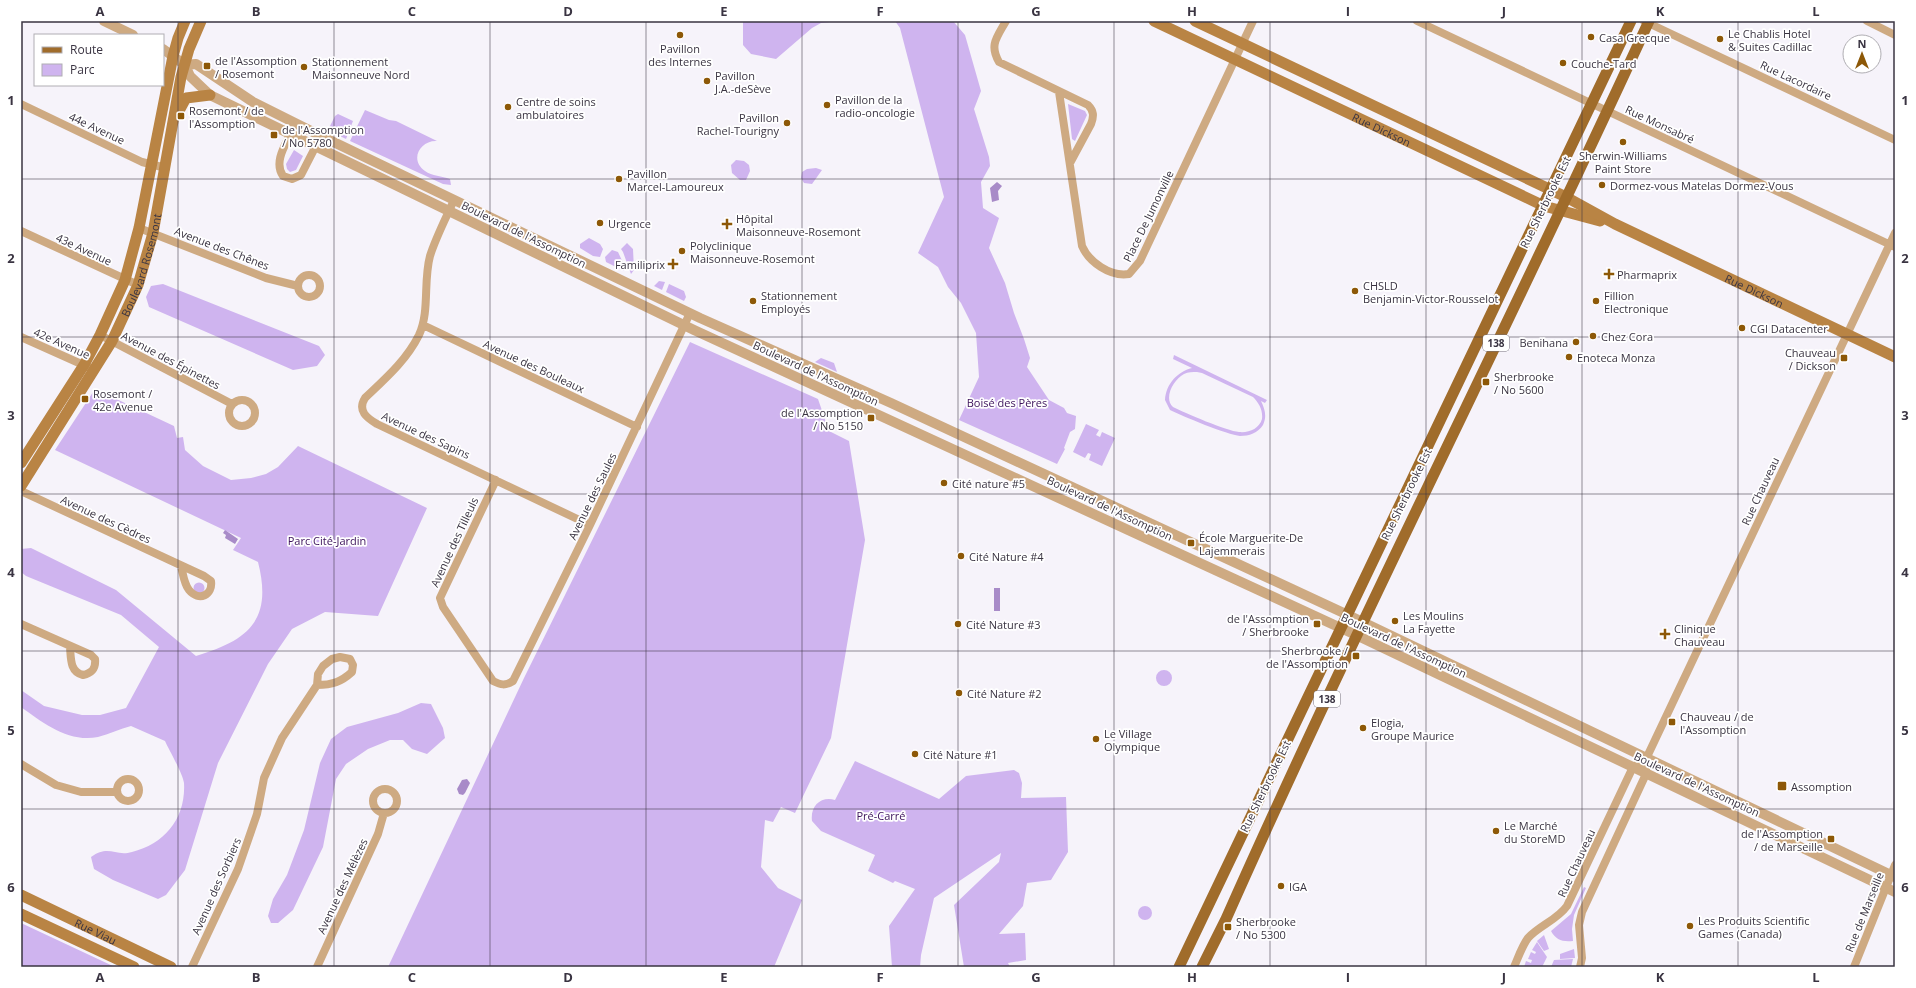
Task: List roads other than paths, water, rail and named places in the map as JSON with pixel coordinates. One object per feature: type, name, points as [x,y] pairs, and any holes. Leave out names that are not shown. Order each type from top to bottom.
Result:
[{"type":"main road","name":"Boulevard Rosemont","points":[[21,463],[25,449],[84,365],[100,336],[125,280],[139,228],[173,56],[178,38],[186,21]]},
{"type":"main road","name":"Boulevard Rosemont","points":[[21,486],[112,341],[138,285],[152,233],[166,168],[185,65],[201,21]]},
{"type":"main road","name":"Rue Dickson","points":[[1154,21],[1544,206],[1615,224]]},
{"type":"main road","name":"Rue Dickson","points":[[1195,21],[1552,190],[1615,224],[1895,356]]},
{"type":"main road","name":"Rue Sherbrooke Est","points":[[1179,967],[1552,190],[1631,21]]},
{"type":"main road","name":"Rue Sherbrooke Est","points":[[1202,967],[1356,634],[1566,197],[1647,22]]},
{"type":"main road","points":[[174,122],[182,101],[186,98],[210,94]]},
{"type":"main road","name":"Rue Viau","points":[[21,896],[171,967]]},
{"type":"main road","name":"Rue Viau","points":[[21,914],[134,967]]},
{"type":"street","points":[[104,21],[131,34]]},
{"type":"street","points":[[1006,21],[994,45],[994,52],[1000,62],[1088,105],[1093,113],[1091,124],[1070,163]]},
{"type":"street","points":[[1235,59],[1253,21]]},
{"type":"street","name":"Rue Monsabré","points":[[1417,21],[1892,246]]},
{"type":"street","points":[[1866,21],[1895,34]]},
{"type":"street","name":"Rue Lacordaire","points":[[1647,22],[1895,140]]},
{"type":"street","name":"Boulevard de l'Assomption","points":[[164,51],[185,65],[190,76],[210,94],[290,135],[684,325],[1356,634],[1891,890]]},
{"type":"street","name":"Place De Jumonville","points":[[1059,92],[1082,246],[1086,256],[1105,269],[1118,274],[1129,274],[1140,261],[1235,59]]},
{"type":"street","name":"Boulevard de l'Assomption","points":[[185,65],[196,64],[253,102],[690,313],[890,403],[1348,615],[1893,876]]},
{"type":"street","name":"44e Avenue","points":[[21,104],[152,166],[166,168]]},
{"type":"street","points":[[290,135],[281,155],[279,165],[283,176],[292,179],[301,175],[321,136]]},
{"type":"street","name":"Avenue des Sapins","points":[[454,200],[430,256],[422,325],[419,335],[404,361],[366,398],[362,404],[362,411],[367,418],[377,424],[590,525]]},
{"type":"street","name":"Avenue des Chênes","points":[[139,228],[266,278],[298,286]]},
{"type":"street","name":"43e Avenue","points":[[21,231],[138,285]]},
{"type":"street","name":"Rue Chauveau","points":[[1580,967],[1582,958],[1579,925],[1582,912],[1646,774],[1646,759],[1846,334],[1892,246],[1895,233]]},
{"type":"street","name":"Avenue des Saules","points":[[507,685],[513,681],[590,525],[690,313]]},
{"type":"street","name":"Avenue des Bouleaux","points":[[422,325],[637,427]]},
{"type":"street","name":"42e Avenue","points":[[21,336],[94,370]]},
{"type":"street","name":"Avenue des Épinettes","points":[[100,336],[232,404]]},
{"type":"street","points":[[25,449],[40,457]]},
{"type":"street","name":"Avenue des Tilleuls","points":[[496,480],[440,598],[443,607],[493,681],[500,685],[507,685]]},
{"type":"street","name":"Avenue des Cèdres","points":[[21,491],[181,566]]},
{"type":"street","points":[[21,624],[70,647]]},
{"type":"street","points":[[1406,658],[1411,646]]},
{"type":"street","name":"Avenue des Sorbiers","points":[[192,967],[238,869],[257,814],[264,778],[282,738],[317,685],[318,674],[328,663],[340,657],[350,659],[353,665],[352,672],[342,681],[330,685],[317,685]]},
{"type":"street","points":[[1633,767],[1646,759]]},
{"type":"street","points":[[21,764],[56,786],[81,792],[117,792]]},
{"type":"street","name":"Rue Chauveau","points":[[1514,967],[1527,939],[1561,914],[1567,906],[1633,767]]},
{"type":"street","name":"Avenue des Mélèzes","points":[[317,967],[378,834],[384,813]]},
{"type":"street","name":"Rue de Marseille","points":[[1854,967],[1891,890],[1895,865]]},
{"type":"place","name":"Pavillon des Internes","points":[[680,35]]},
{"type":"place","name":"Casa Grecque","points":[[1591,37]]},
{"type":"place","name":"Le Chablis Hotel & Suites Cadillac","points":[[1720,39]]},
{"type":"place","name":"Couche-Tard","points":[[1563,63]]},
{"type":"place","name":"de l'Assomption / Rosemont","points":[[207,66]]},
{"type":"place","name":"Stationnement Maisonneuve Nord","points":[[304,67]]},
{"type":"place","name":"Pavillon J.A.-deSève","points":[[707,81]]},
{"type":"place","name":"Pavillon de la radio-oncologie","points":[[827,105]]},
{"type":"place","name":"Centre de soins ambulatoires","points":[[508,107]]},
{"type":"place","name":"Rosemont / de l'Assomption","points":[[181,116]]},
{"type":"place","name":"Pavillon Rachel-Tourigny","points":[[787,123]]},
{"type":"place","name":"de l'Assomption / No 5780","points":[[274,135]]},
{"type":"place","name":"Sherwin-Williams Paint Store","points":[[1623,142]]},
{"type":"place","name":"Pavillon Marcel-Lamoureux","points":[[619,179]]},
{"type":"place","name":"Dormez-vous Matelas Dormez-Vous","points":[[1602,185]]},
{"type":"place","name":"Urgence","points":[[600,223]]},
{"type":"place","name":"Hôpital Maisonneuve-Rosemont","points":[[727,224]]},
{"type":"place","name":"Polyclinique Maisonneuve-Rosemont","points":[[682,251]]},
{"type":"place","name":"Familiprix","points":[[673,264]]},
{"type":"place","name":"Pharmaprix","points":[[1609,274]]},
{"type":"place","name":"CHSLD Benjamin-Victor-Rousselot","points":[[1355,291]]},
{"type":"place","name":"Stationnement Employés","points":[[753,301]]},
{"type":"place","name":"Fillion Electronique","points":[[1596,301]]},
{"type":"place","name":"CGI Datacenter","points":[[1742,328]]},
{"type":"place","name":"Chez Cora","points":[[1593,336]]},
{"type":"place","name":"Benihana","points":[[1576,342]]},
{"type":"place","name":"Enoteca Monza","points":[[1569,357]]},
{"type":"place","name":"Chauveau / Dickson","points":[[1844,358]]},
{"type":"place","name":"Sherbrooke / No 5600","points":[[1486,382]]},
{"type":"place","name":"Rosemont / 42e Avenue","points":[[85,399]]},
{"type":"place","name":"de l'Assomption / No 5150","points":[[871,418]]},
{"type":"place","name":"Cité nature #5","points":[[944,483]]},
{"type":"place","name":"École Marguerite-De Lajemmerais","points":[[1191,543]]},
{"type":"place","name":"Cité Nature #4","points":[[961,556]]},
{"type":"place","name":"Les Moulins La Fayette","points":[[1395,621]]},
{"type":"place","name":"Cité Nature #3","points":[[958,624]]},
{"type":"place","name":"de l'Assomption / Sherbrooke","points":[[1317,624]]},
{"type":"place","name":"Clinique Chauveau","points":[[1665,634]]},
{"type":"place","name":"Sherbrooke / de l'Assomption","points":[[1356,656]]},
{"type":"place","name":"Cité Nature #2","points":[[959,693]]},
{"type":"place","name":"Chauveau / de l'Assomption","points":[[1672,722]]},
{"type":"place","name":"Elogia, Groupe Maurice","points":[[1363,728]]},
{"type":"place","name":"Le Village Olympique","points":[[1096,739]]},
{"type":"place","name":"Cité Nature #1","points":[[915,754]]},
{"type":"place","name":"Assomption","points":[[1782,786]]},
{"type":"place","name":"Le Marché du StoreMD","points":[[1496,831]]},
{"type":"place","name":"de l'Assomption / de Marseille","points":[[1831,839]]},
{"type":"place","name":"IGA","points":[[1281,886]]},
{"type":"place","name":"Les Produits Scientific Games (Canada)","points":[[1690,926]]},
{"type":"place","name":"Sherbrooke / No 5300","points":[[1228,927]]},
{"type":"park label","name":"Boisé des Pères","points":[[1007,402]]},
{"type":"park label","name":"Parc Cité-Jardin","points":[[327,540]]},
{"type":"park label","name":"Pré-Carré","points":[[881,815]]}]
